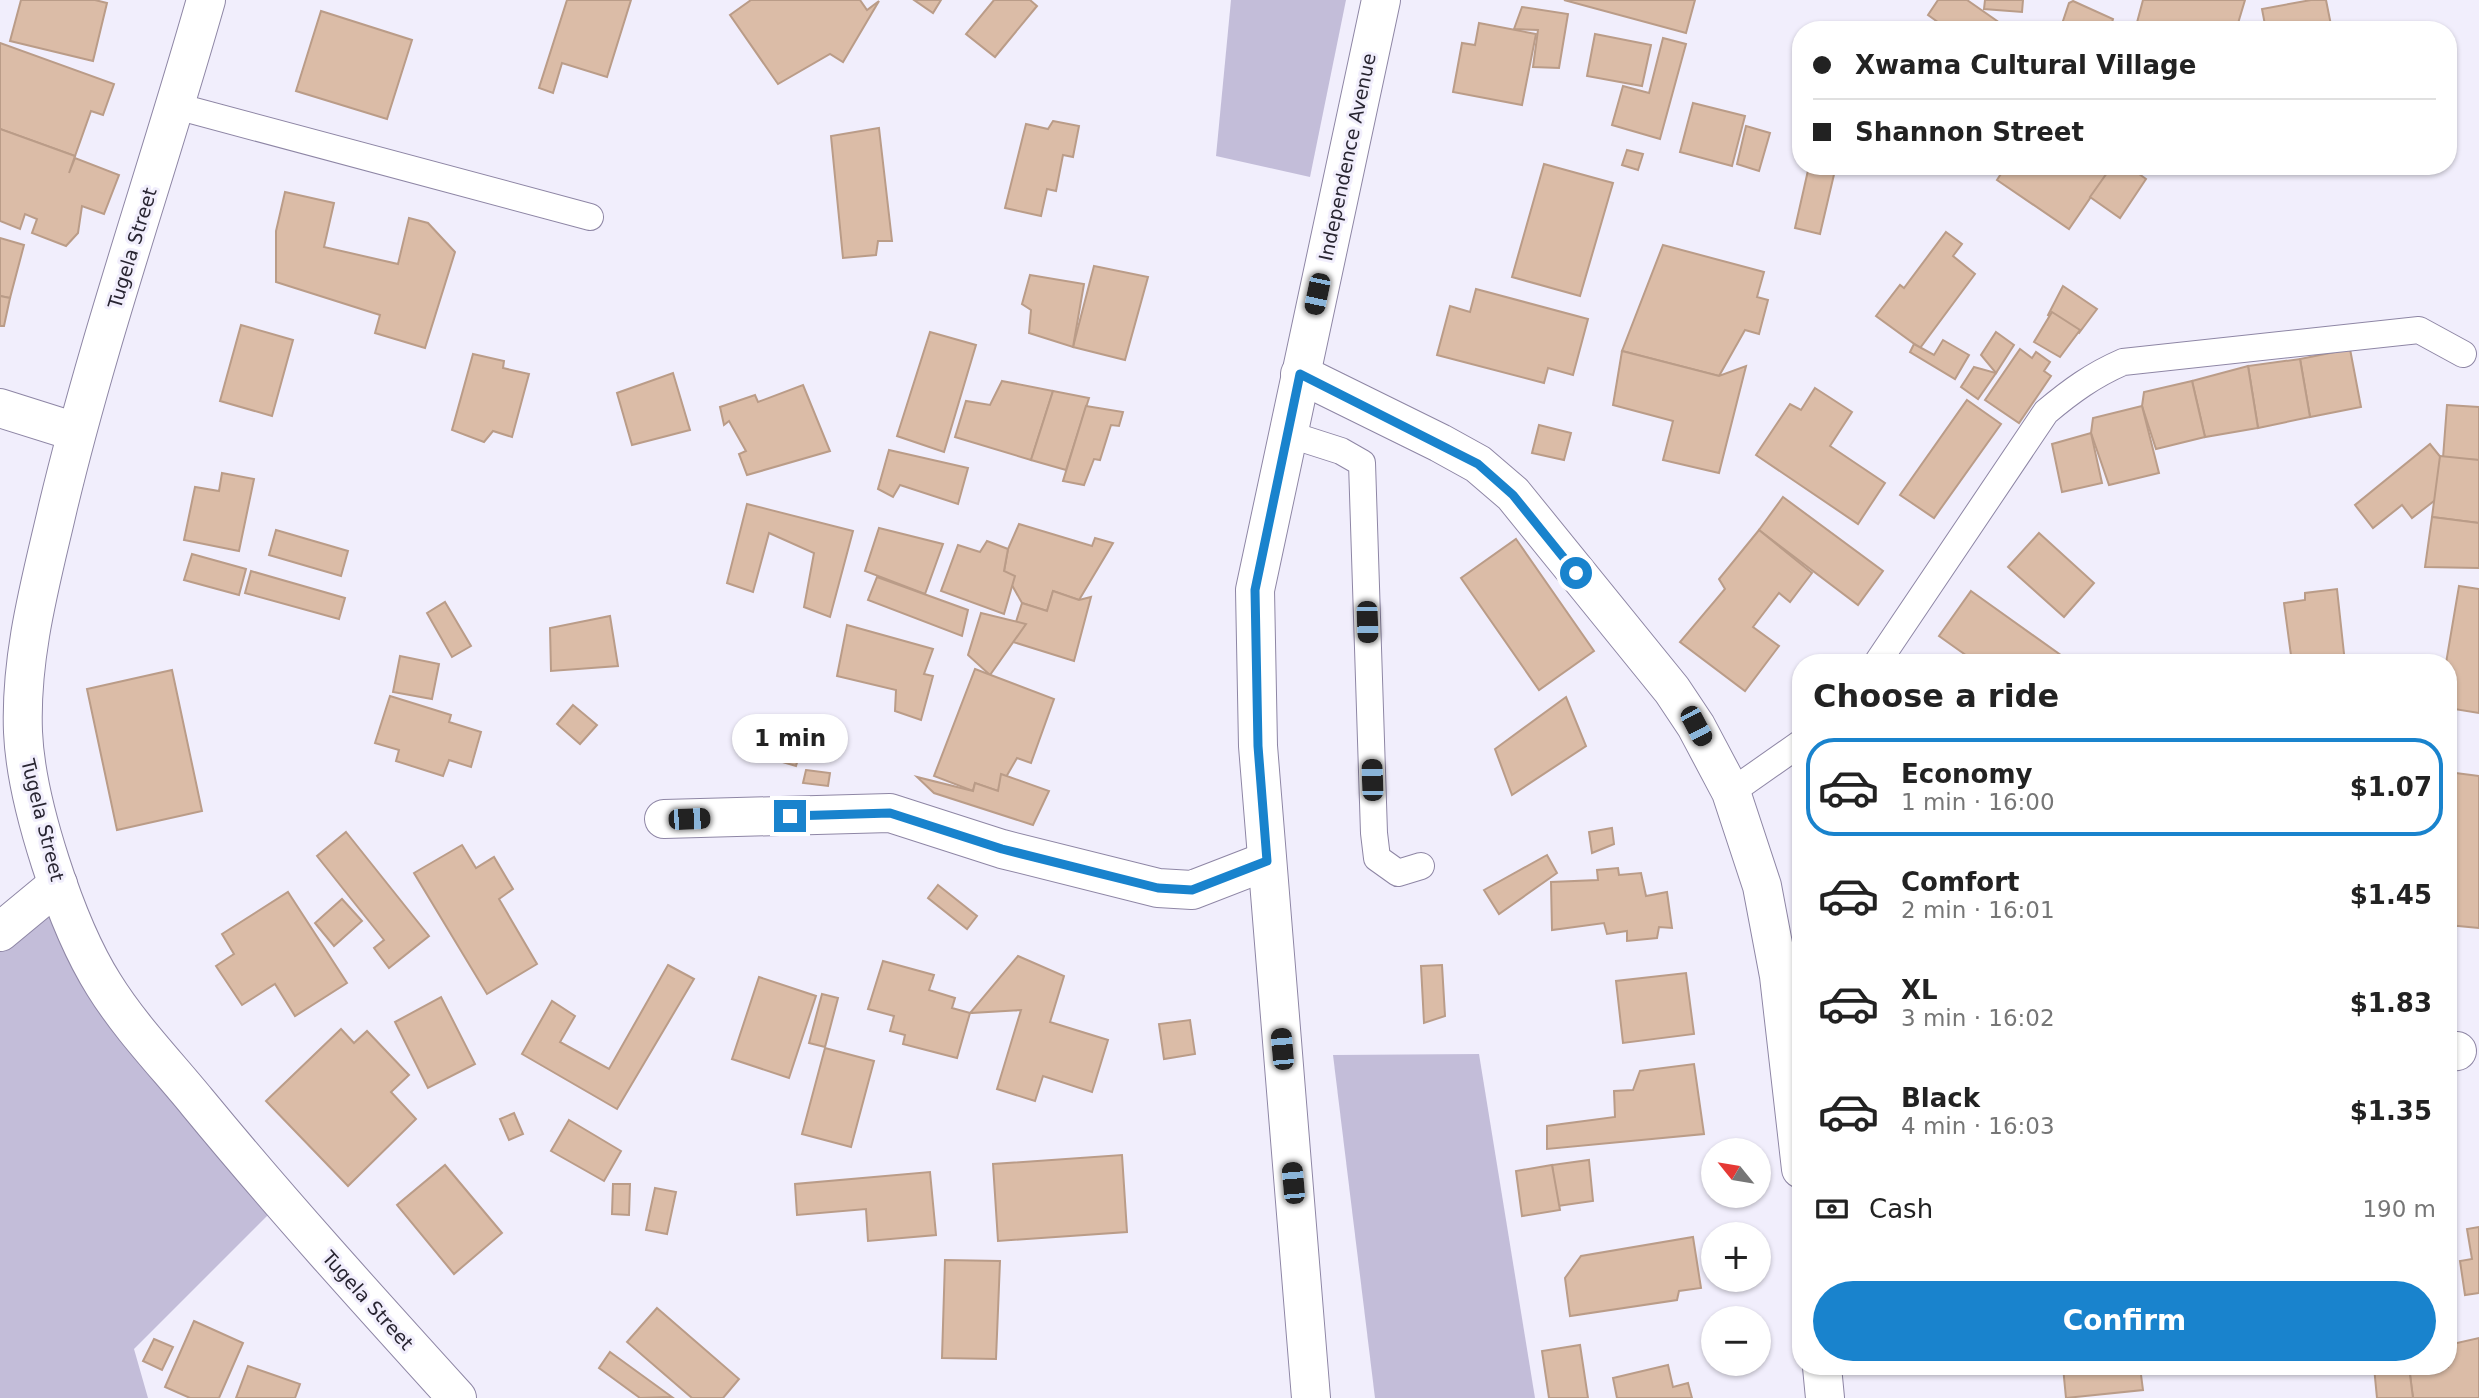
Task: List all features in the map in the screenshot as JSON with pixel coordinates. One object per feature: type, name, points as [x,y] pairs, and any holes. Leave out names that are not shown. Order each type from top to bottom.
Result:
[{"type":"street","name":"Tugela Street","points":[[206,0],[76,432],[33,615],[25,672],[23,733],[30,783],[58,884],[79,937],[104,986],[280,1203],[457,1398]]},
{"type":"street","name":"Independence Avenue","points":[[1311,1398],[1258,746],[1255,590],[1381,0]]},
{"type":"street","points":[[1300,374],[1478,464],[1513,495],[1672,690],[1696,726],[1731,792],[1762,886],[1779,976],[1792,1088]]},
{"type":"street","points":[[0,408],[76,432]]},
{"type":"street","points":[[664,819],[890,813],[1002,849],[1158,888],[1192,890],[1267,861]]},
{"type":"street","points":[[0,932],[58,884]]},
{"type":"street","points":[[1823,1375],[1825,1398]]},
{"type":"lane","points":[[176,106],[590,217]]},
{"type":"lane","points":[[1883,654],[2046,412],[2074,387],[2099,372],[2123,362],[2419,330],[2463,354]]},
{"type":"lane","points":[[1288,434],[1341,451],[1362,463],[1377,858],[1398,873],[1421,866]]},
{"type":"lane","points":[[1731,792],[1792,749]]},
{"type":"shaded area","points":[[1231,0],[1346,0],[1310,177],[1216,156]]},
{"type":"shaded area","points":[[58,884],[79,937],[280,1203],[134,1349],[148,1398],[0,1398],[0,932]]},
{"type":"shaded area","points":[[1479,1054],[1535,1398],[1375,1398],[1333,1055]]},
{"type":"building","points":[[21,0],[95,0],[107,3],[93,61],[10,41]]},
{"type":"building","points":[[567,0],[631,0],[607,77],[562,63],[553,93],[539,88]]},
{"type":"building","points":[[751,0],[860,0],[867,10],[879,1],[843,62],[830,54],[778,84],[730,15]]},
{"type":"building","points":[[914,0],[941,0],[933,13]]},
{"type":"building","points":[[994,0],[1030,0],[1037,6],[995,57],[966,34]]},
{"type":"building","points":[[1564,0],[1695,0],[1686,33]]},
{"type":"building","points":[[1938,0],[1967,0],[1997,21],[1936,21],[1928,15]]},
{"type":"building","points":[[1985,0],[2023,0],[2022,12],[1984,9]]},
{"type":"building","points":[[2143,0],[2245,0],[2239,21],[2137,21]]},
{"type":"building","points":[[2326,0],[2330,21],[2264,21],[2262,9]]},
{"type":"building","points":[[2073,1],[2112,21],[2063,21],[2069,3]]},
{"type":"building","points":[[1522,7],[1568,14],[1559,68],[1533,67],[1538,30],[1514,29]]},
{"type":"building","points":[[321,11],[412,40],[387,119],[296,91]]},
{"type":"building","points":[[1479,23],[1536,34],[1522,105],[1453,92],[1462,43],[1475,45]]},
{"type":"building","points":[[1595,34],[1651,45],[1642,86],[1587,76]]},
{"type":"building","points":[[1663,38],[1686,44],[1660,139],[1612,125],[1623,86],[1649,93]]},
{"type":"building","points":[[0,43],[114,84],[103,115],[91,111],[75,156],[0,129]]},
{"type":"building","points":[[1693,103],[1745,116],[1732,166],[1680,152]]},
{"type":"building","points":[[1053,121],[1079,126],[1073,157],[1063,155],[1056,191],[1047,189],[1041,216],[1005,208],[1026,124],[1048,129]]},
{"type":"building","points":[[1746,126],[1770,133],[1759,171],[1737,164]]},
{"type":"building","points":[[879,128],[892,241],[878,241],[876,255],[843,258],[831,136]]},
{"type":"building","points":[[0,129],[75,156],[69,173],[75,158],[119,175],[104,214],[82,206],[78,233],[66,246],[32,233],[37,219],[25,214],[20,229],[0,221]]},
{"type":"building","points":[[1627,150],[1643,154],[1638,170],[1622,165]]},
{"type":"building","points":[[1544,164],[1613,183],[1580,296],[1512,277]]},
{"type":"building","points":[[1807,175],[1834,175],[1820,234],[1795,228]]},
{"type":"building","points":[[2000,175],[2106,175],[2069,229],[1997,180]]},
{"type":"building","points":[[2106,175],[2140,175],[2146,179],[2120,218],[2090,197]]},
{"type":"building","points":[[285,192],[334,203],[324,247],[398,264],[409,218],[428,223],[455,252],[425,348],[375,333],[380,315],[276,282],[276,231]]},
{"type":"building","points":[[1946,232],[1962,244],[1953,256],[1975,274],[1920,348],[1876,316],[1900,285],[1904,288]]},
{"type":"building","points":[[0,238],[24,245],[10,298],[0,296]]},
{"type":"building","points":[[1663,245],[1764,272],[1757,297],[1768,300],[1759,334],[1745,330],[1719,376],[1622,351]]},
{"type":"building","points":[[1094,266],[1148,277],[1125,360],[1073,347]]},
{"type":"building","points":[[1030,275],[1084,284],[1073,347],[1029,333],[1031,310],[1022,304]]},
{"type":"building","points":[[2063,286],[2097,309],[2079,333],[2048,315]]},
{"type":"building","points":[[1476,289],[1588,319],[1573,375],[1548,368],[1544,383],[1437,355],[1450,306],[1470,312]]},
{"type":"building","points":[[0,296],[10,298],[4,326],[0,326]]},
{"type":"building","points":[[2052,312],[2080,330],[2060,357],[2034,342]]},
{"type":"building","points":[[241,325],[293,340],[272,416],[220,401]]},
{"type":"building","points":[[930,332],[976,345],[944,452],[897,436]]},
{"type":"building","points":[[1996,332],[2014,345],[1996,373],[1981,355]]},
{"type":"building","points":[[1943,340],[1969,355],[1955,379],[1910,352],[1914,344],[1934,355]]},
{"type":"building","points":[[2020,349],[2032,358],[2036,352],[2050,362],[2044,371],[2051,376],[2019,423],[1985,400]]},
{"type":"building","points":[[2350,349],[2361,407],[2310,417],[2300,359]]},
{"type":"building","points":[[1622,351],[1719,376],[1746,366],[1719,473],[1663,460],[1673,421],[1613,405]]},
{"type":"building","points":[[473,354],[504,361],[503,368],[529,374],[512,437],[493,431],[484,442],[452,430]]},
{"type":"building","points":[[2300,359],[2310,417],[2258,428],[2248,366]]},
{"type":"building","points":[[2248,366],[2258,428],[2205,437],[2192,381]]},
{"type":"building","points":[[1974,367],[1996,373],[1978,399],[1961,387]]},
{"type":"building","points":[[673,373],[690,430],[632,445],[617,393]]},
{"type":"building","points":[[1002,381],[1053,391],[1031,460],[955,437],[966,401],[990,405]]},
{"type":"building","points":[[2192,381],[2205,437],[2156,449],[2142,406],[2144,392]]},
{"type":"building","points":[[803,385],[830,451],[747,475],[739,454],[746,451],[729,421],[724,425],[720,407],[755,395],[758,402]]},
{"type":"building","points":[[1815,388],[1852,412],[1830,446],[1885,483],[1858,524],[1756,455],[1790,404],[1801,410]]},
{"type":"building","points":[[1053,391],[1089,398],[1066,470],[1031,460]]},
{"type":"building","points":[[1967,400],[2001,424],[1934,518],[1900,495]]},
{"type":"building","points":[[2447,405],[2479,407],[2479,460],[2443,458]]},
{"type":"building","points":[[1086,406],[1123,412],[1119,426],[1111,425],[1100,460],[1094,459],[1084,485],[1063,481]]},
{"type":"building","points":[[2142,406],[2159,473],[2109,485],[2091,433],[2093,418]]},
{"type":"building","points":[[1539,425],[1571,433],[1564,460],[1532,453]]},
{"type":"building","points":[[2091,433],[2102,483],[2062,492],[2052,444]]},
{"type":"building","points":[[2430,444],[2451,470],[2442,477],[2445,482],[2438,488],[2443,494],[2412,518],[2402,505],[2373,528],[2355,505]]},
{"type":"building","points":[[889,450],[968,468],[958,504],[900,485],[893,497],[878,489]]},
{"type":"building","points":[[2440,456],[2479,460],[2479,523],[2432,517]]},
{"type":"building","points":[[222,473],[254,479],[239,551],[184,540],[195,487],[219,491]]},
{"type":"building","points":[[1783,497],[1883,571],[1858,605],[1759,530]]},
{"type":"building","points":[[747,504],[853,531],[830,617],[804,607],[814,553],[769,533],[753,592],[727,583]]},
{"type":"building","points":[[2432,517],[2479,523],[2479,568],[2425,567]]},
{"type":"building","points":[[1019,524],[1092,546],[1095,538],[1113,543],[1079,600],[1053,591],[1047,611],[1022,603],[1004,571],[1008,549]]},
{"type":"building","points":[[879,528],[943,544],[925,594],[865,571]]},
{"type":"building","points":[[276,530],[348,551],[341,576],[269,555]]},
{"type":"building","points":[[1759,530],[1812,573],[1790,602],[1779,593],[1753,627],[1779,646],[1745,691],[1680,642],[1725,589],[1719,579]]},
{"type":"building","points":[[2039,533],[2094,583],[2064,617],[2008,567]]},
{"type":"building","points":[[1516,539],[1594,651],[1539,690],[1461,578]]},
{"type":"building","points":[[987,541],[1008,549],[1004,571],[1015,576],[1004,614],[941,591],[958,545],[980,552]]},
{"type":"building","points":[[192,554],[246,569],[239,595],[184,580]]},
{"type":"building","points":[[251,571],[345,598],[339,619],[245,593]]},
{"type":"building","points":[[877,577],[968,610],[962,636],[868,600]]},
{"type":"building","points":[[2459,586],[2479,589],[2479,713],[2457,709],[2457,654],[2448,654]]},
{"type":"building","points":[[2337,589],[2344,654],[2291,654],[2284,603],[2305,600],[2305,593]]},
{"type":"building","points":[[1053,591],[1079,600],[1091,597],[1074,661],[1010,641],[1022,603],[1047,611]]},
{"type":"building","points":[[1971,591],[2059,654],[1964,654],[1939,636]]},
{"type":"building","points":[[445,602],[471,646],[452,657],[427,613]]},
{"type":"building","points":[[981,613],[1026,624],[990,675],[968,655]]},
{"type":"building","points":[[610,616],[618,666],[551,671],[550,628]]},
{"type":"building","points":[[847,625],[933,649],[924,674],[933,676],[921,720],[895,711],[896,690],[837,676]]},
{"type":"building","points":[[400,656],[439,664],[432,699],[393,692]]},
{"type":"building","points":[[975,669],[1054,699],[1031,763],[1017,758],[998,791],[975,783],[973,791],[934,776]]},
{"type":"building","points":[[172,670],[202,811],[117,830],[87,689]]},
{"type":"building","points":[[390,696],[451,715],[449,722],[481,732],[471,767],[449,760],[443,776],[396,761],[399,750],[375,743]]},
{"type":"building","points":[[1566,697],[1586,746],[1512,795],[1495,749]]},
{"type":"building","points":[[573,705],[597,725],[580,744],[557,724]]},
{"type":"building","points":[[814,729],[833,733],[828,757],[808,752]]},
{"type":"building","points":[[788,731],[805,736],[796,766],[779,761]]},
{"type":"building","points":[[806,770],[830,773],[828,786],[803,783]]},
{"type":"building","points":[[2457,773],[2479,776],[2479,928],[2457,926]]},
{"type":"building","points":[[1001,774],[1049,791],[1033,825],[934,793],[917,777],[973,791],[975,783],[998,791]]},
{"type":"building","points":[[1612,828],[1614,844],[1592,853],[1589,832]]},
{"type":"building","points":[[346,832],[429,936],[389,968],[374,948],[384,940],[317,856]]},
{"type":"building","points":[[462,845],[476,868],[494,857],[513,889],[499,899],[537,964],[487,994],[414,873]]},
{"type":"building","points":[[1547,855],[1557,873],[1499,914],[1484,890]]},
{"type":"building","points":[[1618,868],[1619,875],[1641,873],[1646,896],[1667,892],[1672,928],[1659,927],[1657,938],[1627,941],[1627,931],[1607,934],[1604,923],[1552,930],[1551,882],[1598,880],[1597,870]]},
{"type":"building","points":[[938,885],[977,916],[967,929],[928,898]]},
{"type":"building","points":[[288,892],[347,983],[295,1016],[275,984],[242,1005],[216,966],[234,954],[222,934]]},
{"type":"building","points":[[342,899],[362,921],[334,946],[315,923]]},
{"type":"building","points":[[1018,956],[1064,976],[1050,1022],[1108,1040],[1092,1092],[1043,1076],[1035,1101],[997,1089],[1021,1010],[970,1013]]},
{"type":"building","points":[[883,961],[934,975],[929,990],[955,998],[952,1008],[970,1013],[957,1058],[903,1044],[905,1035],[890,1031],[894,1016],[868,1009]]},
{"type":"building","points":[[668,965],[694,979],[617,1109],[522,1054],[552,1001],[575,1016],[560,1042],[609,1069]]},
{"type":"building","points":[[1442,965],[1445,1016],[1424,1023],[1421,966]]},
{"type":"building","points":[[1686,973],[1694,1034],[1623,1043],[1616,981]]},
{"type":"building","points":[[759,977],[816,996],[789,1078],[732,1059]]},
{"type":"building","points":[[822,994],[838,998],[825,1047],[809,1043]]},
{"type":"building","points":[[441,997],[475,1064],[428,1088],[395,1022]]},
{"type":"building","points":[[1190,1020],[1195,1054],[1164,1059],[1159,1024]]},
{"type":"building","points":[[341,1029],[354,1043],[367,1031],[409,1075],[391,1092],[416,1119],[348,1186],[266,1101]]},
{"type":"building","points":[[825,1048],[874,1061],[851,1147],[802,1134]]},
{"type":"building","points":[[1694,1064],[1704,1134],[1547,1149],[1547,1126],[1615,1117],[1614,1091],[1633,1090],[1640,1071]]},
{"type":"building","points":[[514,1113],[523,1134],[509,1140],[500,1119]]},
{"type":"building","points":[[569,1120],[621,1151],[604,1181],[551,1151]]},
{"type":"building","points":[[1122,1155],[1127,1232],[998,1241],[993,1164]]},
{"type":"building","points":[[1589,1160],[1593,1201],[1557,1206],[1552,1165]]},
{"type":"building","points":[[445,1165],[502,1233],[454,1274],[397,1205]]},
{"type":"building","points":[[1552,1165],[1560,1210],[1522,1216],[1516,1171]]},
{"type":"building","points":[[930,1172],[936,1235],[868,1241],[866,1209],[797,1215],[795,1184]]},
{"type":"building","points":[[613,1184],[630,1184],[629,1215],[612,1214]]},
{"type":"building","points":[[655,1188],[676,1192],[667,1234],[646,1230]]},
{"type":"building","points":[[2479,1227],[2479,1293],[2465,1295],[2460,1261],[2472,1259],[2467,1229]]},
{"type":"building","points":[[1693,1237],[1701,1288],[1679,1291],[1677,1300],[1570,1316],[1565,1278],[1581,1256]]},
{"type":"building","points":[[945,1260],[1000,1261],[996,1359],[942,1358]]},
{"type":"building","points":[[657,1308],[739,1379],[723,1398],[692,1398],[627,1342]]},
{"type":"building","points":[[194,1321],[243,1343],[219,1398],[190,1398],[165,1387]]},
{"type":"building","points":[[2479,1338],[2479,1398],[2413,1398],[2410,1375],[2457,1375],[2457,1343]]},
{"type":"building","points":[[154,1339],[173,1347],[162,1370],[143,1361]]},
{"type":"building","points":[[1580,1345],[1588,1398],[1549,1398],[1542,1351]]},
{"type":"building","points":[[610,1352],[672,1397],[640,1398],[599,1368]]},
{"type":"building","points":[[1668,1365],[1673,1387],[1688,1383],[1692,1398],[1617,1398],[1613,1378]]},
{"type":"building","points":[[248,1366],[300,1384],[295,1398],[236,1398]]},
{"type":"building","points":[[2064,1375],[2141,1375],[2143,1390],[2066,1398]]},
{"type":"building","points":[[2375,1375],[2410,1375],[2413,1398],[2377,1398]]},
{"type":"route","points":[[790,816],[890,813],[1002,849],[1158,888],[1192,890],[1267,861],[1258,746],[1255,590],[1300,374],[1478,464],[1513,495],[1576,573]]}]
